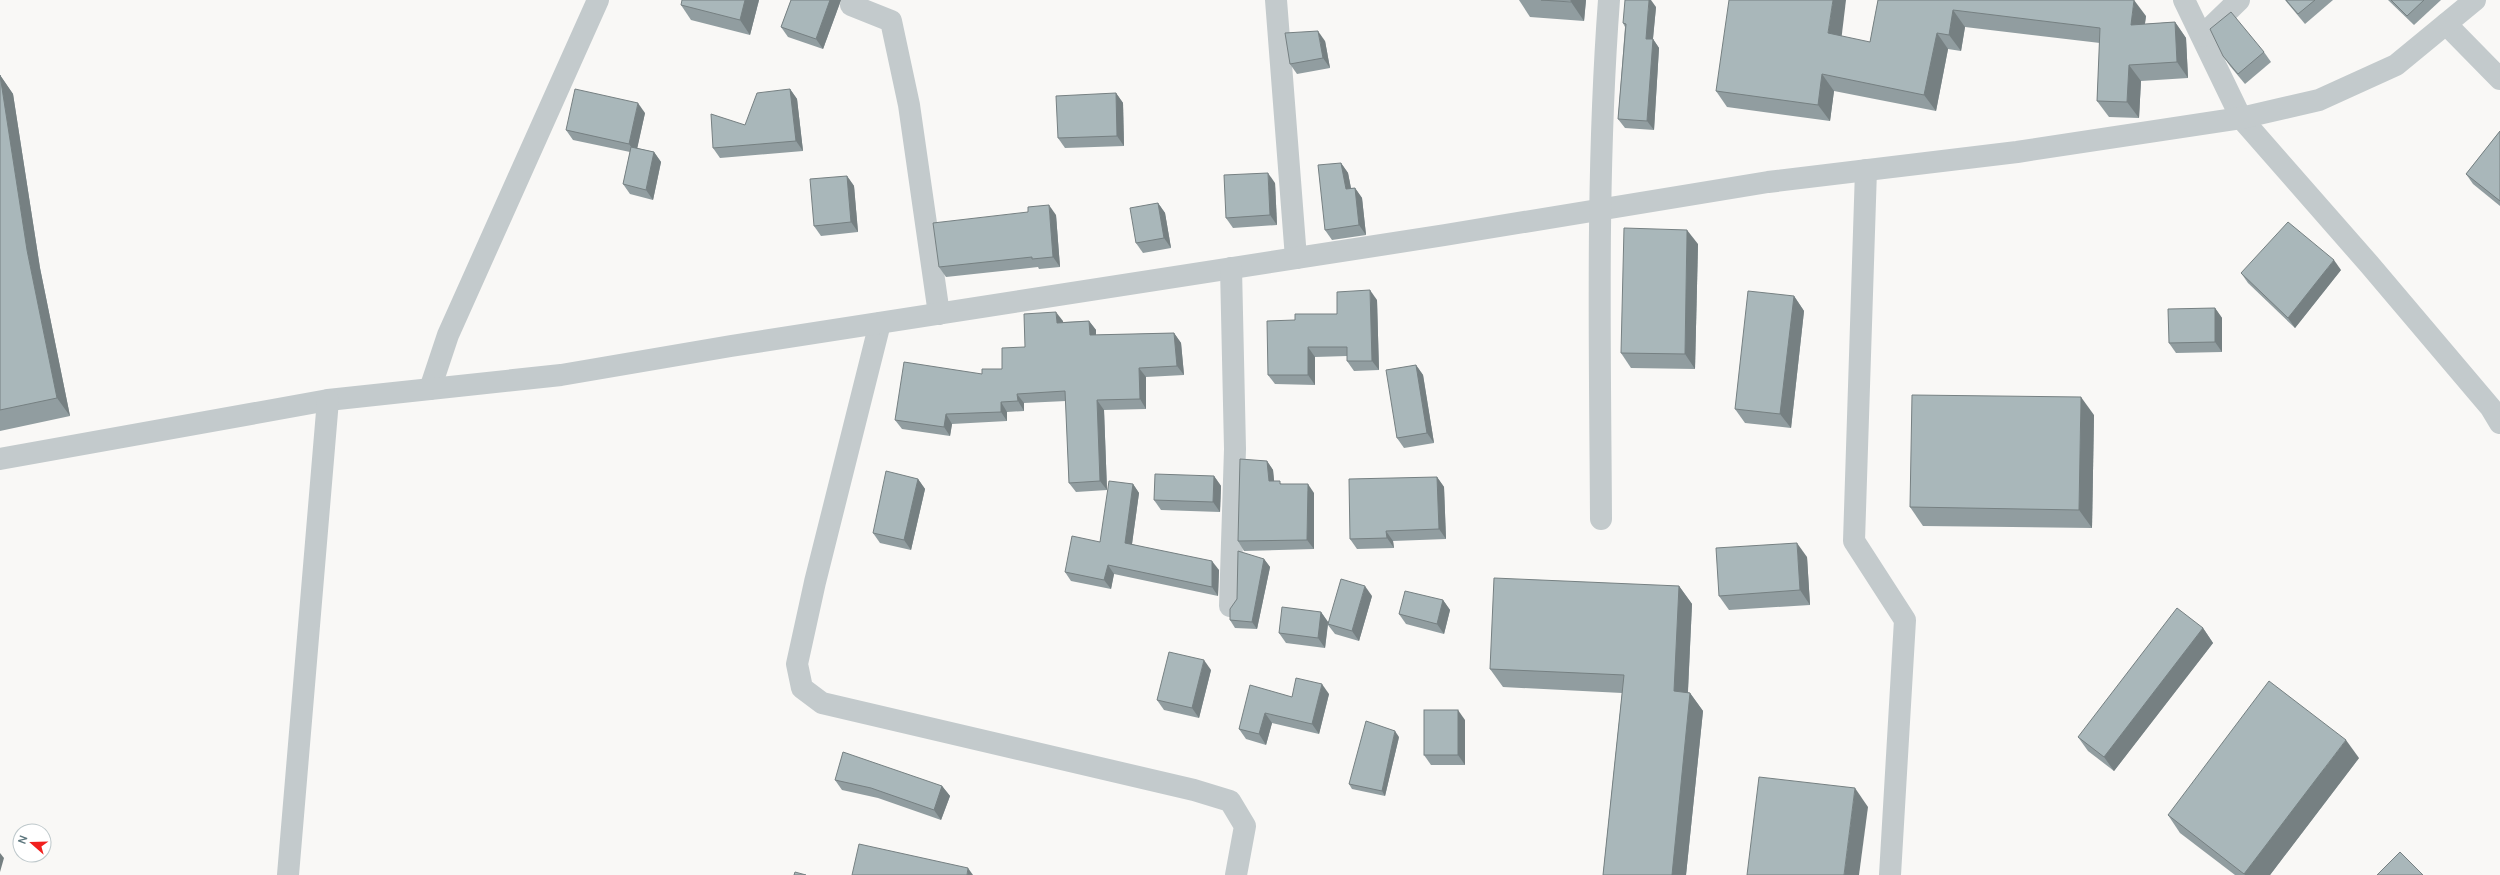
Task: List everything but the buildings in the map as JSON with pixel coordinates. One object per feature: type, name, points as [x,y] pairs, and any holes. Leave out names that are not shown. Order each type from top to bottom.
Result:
[{"type":"street","points":[[430,389],[448,335],[598,0]]},
{"type":"street","points":[[853,0],[851,5],[891,21],[909,105],[939,314]]},
{"type":"street","points":[[1276,0],[1296,258]]},
{"type":"street","points":[[1601,519],[1599,210],[1603,76],[1609,0]]},
{"type":"street","points":[[2184,0],[2241,118],[2374,270],[2491,408],[2500,423]]},
{"type":"street","points":[[2202,36],[2239,0]]},
{"type":"street","points":[[0,459],[328,400],[561,375],[1768,182],[2017,152],[2241,118],[2319,100],[2396,65],[2475,0]]},
{"type":"street","points":[[2446,24],[2500,79]]},
{"type":"street","points":[[1866,170],[1854,541],[1905,620],[1890,875]]},
{"type":"street","points":[[1230,606],[1235,449],[1232,268]]},
{"type":"street","points":[[880,323],[815,582],[797,664],[802,688],[822,703],[1194,790],[1230,801],[1245,826],[1236,875]]},
{"type":"street","points":[[288,875],[328,400]]}]
